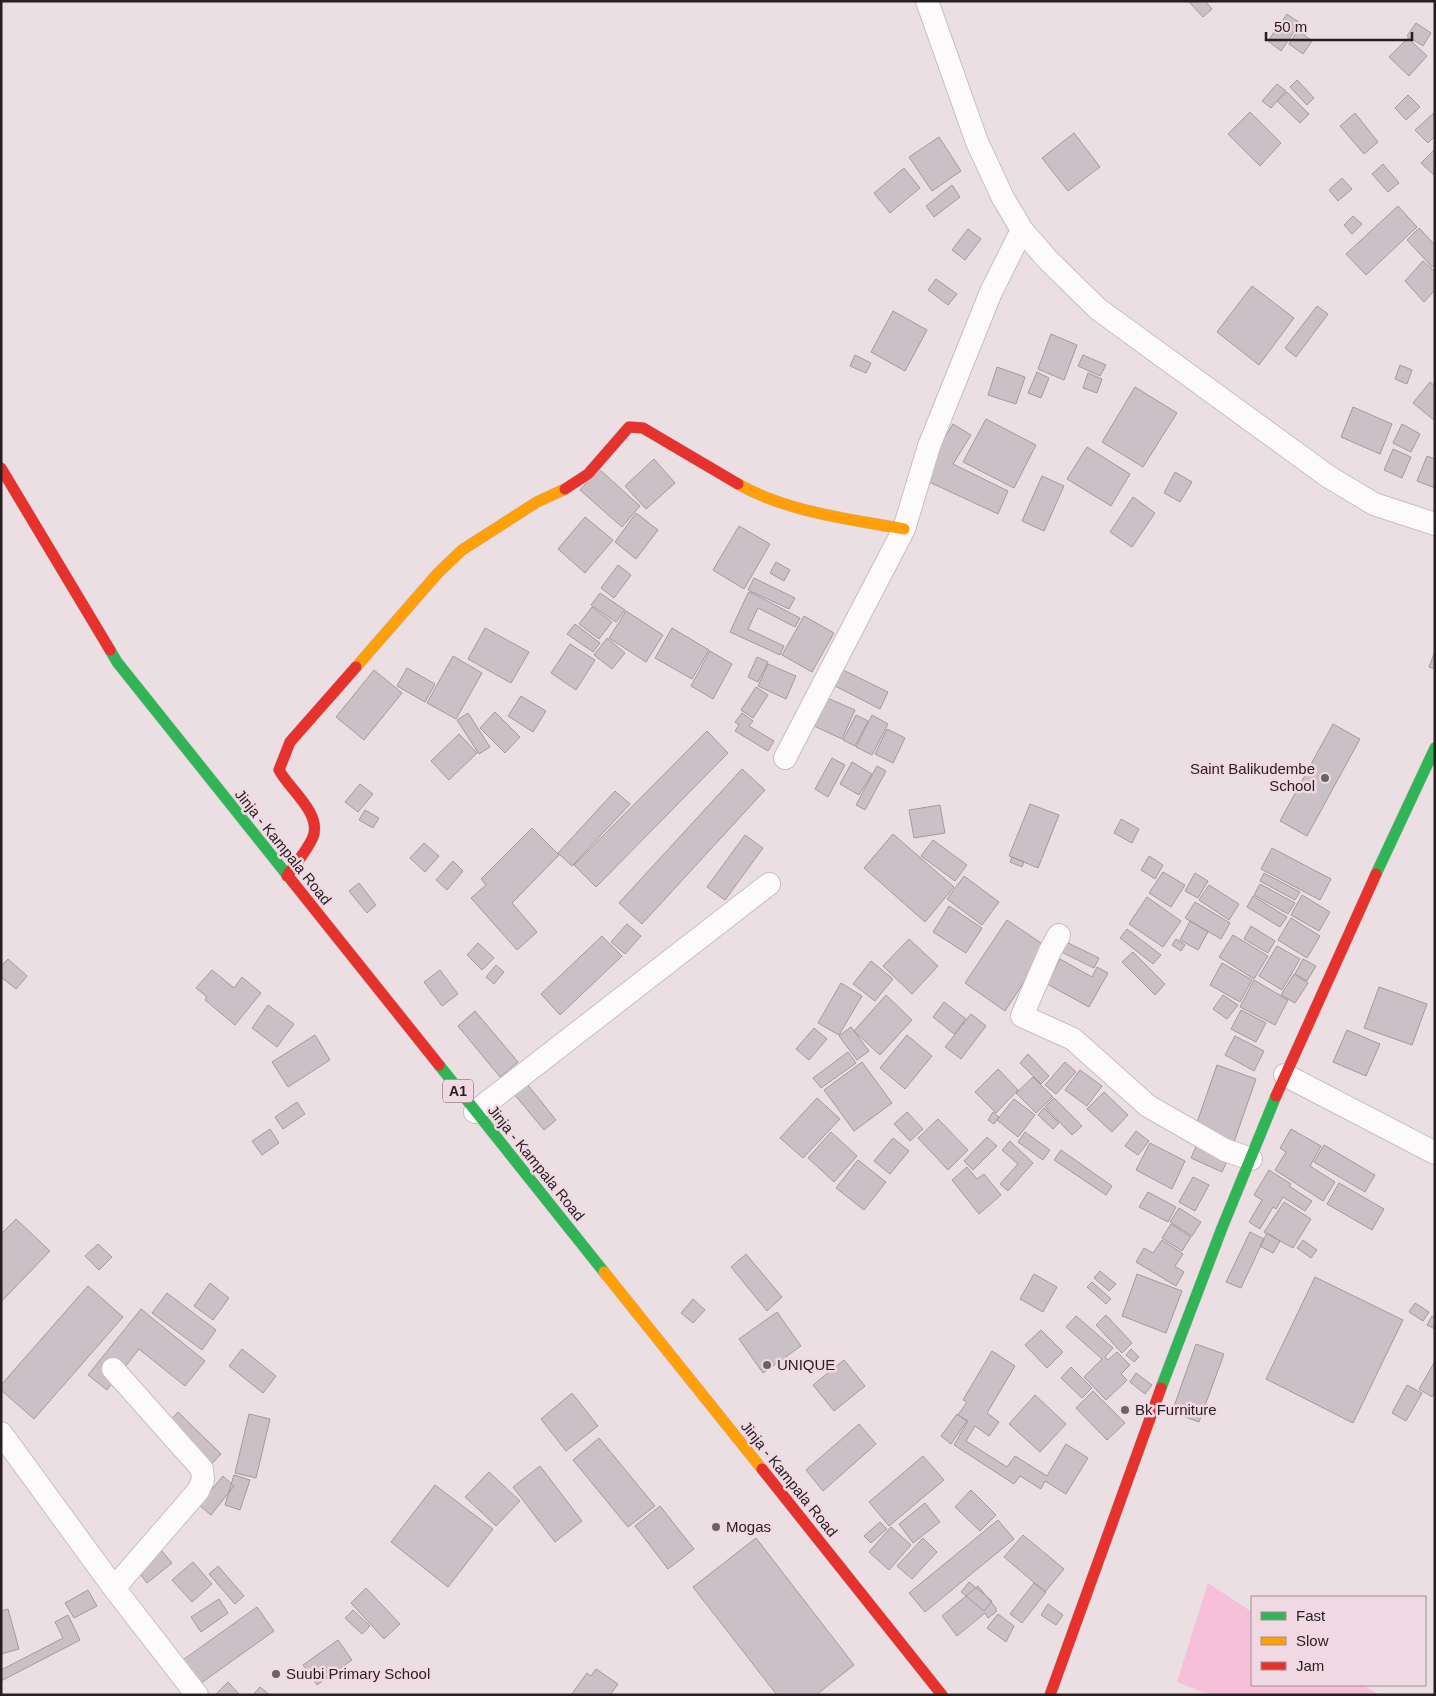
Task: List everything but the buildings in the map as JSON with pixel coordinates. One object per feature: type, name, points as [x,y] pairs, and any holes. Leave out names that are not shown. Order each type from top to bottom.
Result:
[{"type":"main road","points":[[287,876],[315,833],[314,820],[311,814],[284,782],[279,770],[290,742],[438,573],[462,550],[537,502],[571,486],[588,474],[629,427],[643,428],[752,492],[814,512],[904,529]]},
{"type":"main road","name":"Jinja - Kampala Road","points":[[1,468],[117,662],[942,1695]]},
{"type":"main road","points":[[1050,1695],[1150,1416],[1285,1075],[1435,748]]},
{"type":"street","points":[[927,1],[977,142],[1003,198],[1022,230],[1047,259],[1098,309],[1329,476],[1374,504],[1435,524]]},
{"type":"street","points":[[785,758],[904,529],[929,446],[991,292],[1022,230]]},
{"type":"street","points":[[475,1112],[769,884]]},
{"type":"street","points":[[1059,935],[1050,951],[1022,1016],[1073,1039],[1148,1106],[1225,1150],[1251,1159]]},
{"type":"street","points":[[1285,1075],[1435,1153]]},
{"type":"street","points":[[113,1369],[202,1469],[203,1480],[198,1491],[114,1588]]},
{"type":"street","points":[[1,1432],[114,1588],[197,1695]]},
{"type":"shaded area","points":[[1208,1583],[1251,1611],[1251,1686],[1365,1686],[1378,1694],[1210,1695],[1177,1682]]},
{"type":"traffic: fast","points":[[110,650],[117,662],[292,881]]},
{"type":"traffic: fast","points":[[1376,874],[1435,748]]},
{"type":"traffic: fast","points":[[439,1065],[604,1272]]},
{"type":"traffic: fast","points":[[1161,1388],[1222,1228],[1276,1096]]},
{"type":"traffic: slow","points":[[738,484],[757,494],[798,508],[840,518],[904,529]]},
{"type":"traffic: slow","points":[[356,667],[438,573],[462,550],[537,502],[565,489]]},
{"type":"traffic: slow","points":[[604,1272],[762,1469]]},
{"type":"traffic: jam","points":[[565,489],[588,474],[629,427],[643,428],[738,484]]},
{"type":"traffic: jam","points":[[1,468],[110,650]]},
{"type":"traffic: jam","points":[[287,876],[308,847],[315,828],[309,810],[279,770],[290,742],[356,667]]},
{"type":"traffic: jam","points":[[1276,1096],[1376,874]]},
{"type":"traffic: jam","points":[[292,881],[439,1065]]},
{"type":"traffic: jam","points":[[1050,1695],[1161,1388]]},
{"type":"traffic: jam","points":[[762,1469],[942,1695]]},
{"type":"place","name":"Saint Balikudembe School","points":[[1325,778]]},
{"type":"place","name":"UNIQUE","points":[[767,1365]]},
{"type":"place","name":"Bk Furniture","points":[[1125,1410]]},
{"type":"place","name":"Mogas","points":[[716,1527]]},
{"type":"place","name":"Suubi Primary School","points":[[276,1674]]}]
